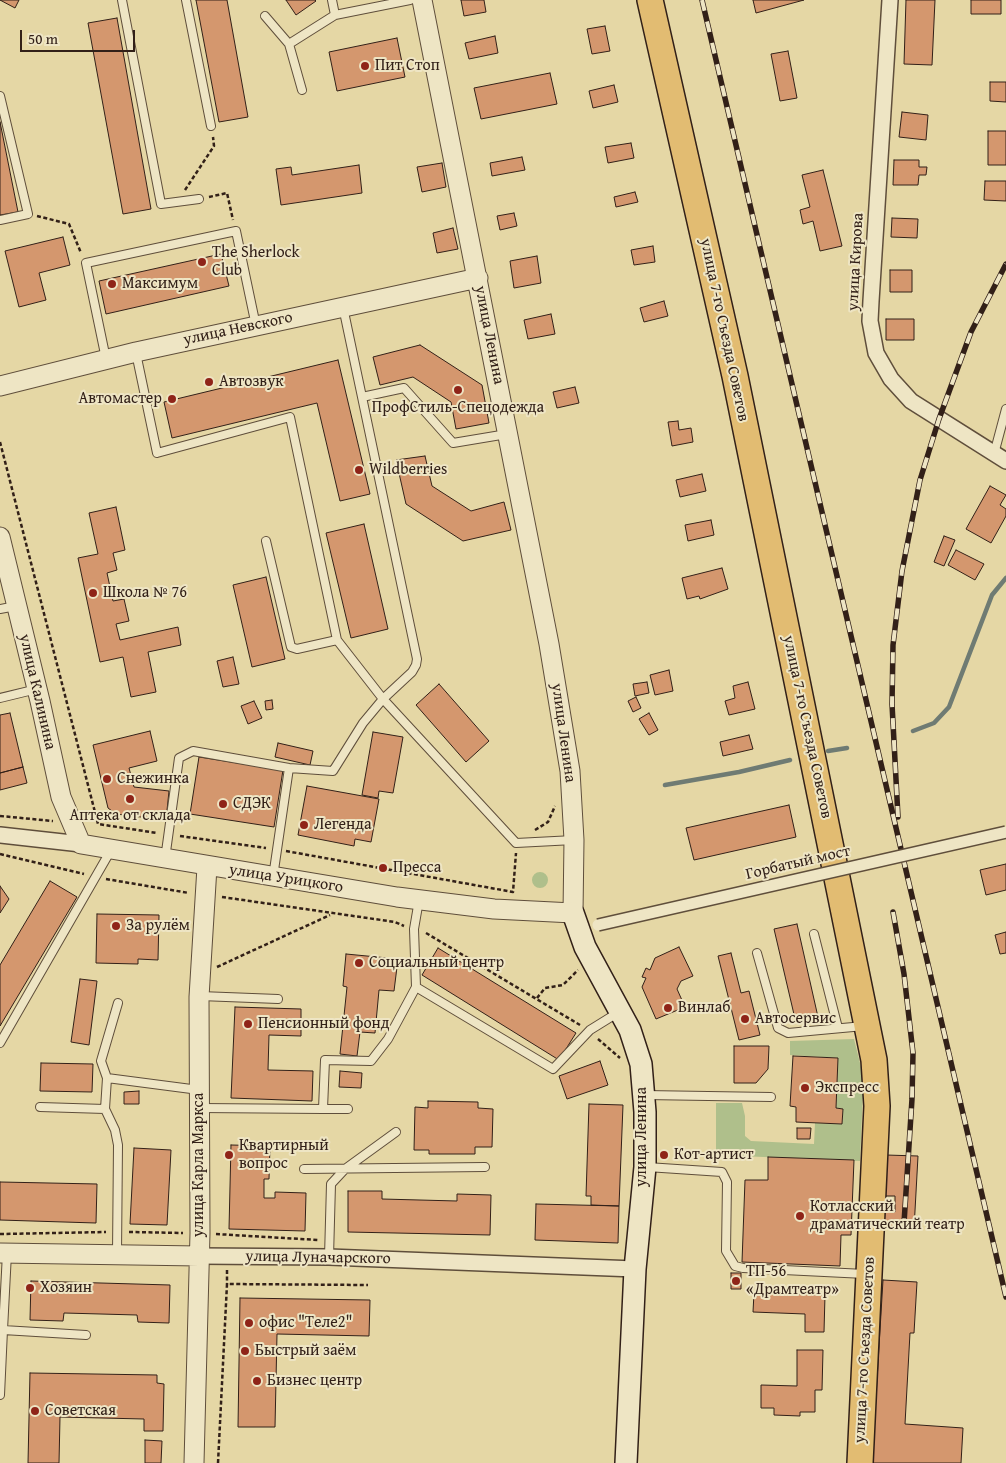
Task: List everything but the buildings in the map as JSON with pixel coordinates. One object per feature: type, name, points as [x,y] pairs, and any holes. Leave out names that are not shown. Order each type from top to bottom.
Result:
[{"type":"main road","name":"улица 7-го Съезда Советов","points":[[650,0],[735,376],[874,1060],[877,1106],[860,1463]]},
{"type":"main road","name":"улица Ленина","points":[[573,913],[585,947],[620,1012],[638,1053],[644,1095],[644,1167],[635,1268],[626,1463]]},
{"type":"street","name":"улица Ленина","points":[[422,0],[549,644],[570,771],[574,840],[573,913]]},
{"type":"street","name":"улица Кирова","points":[[890,0],[871,301],[872,338],[876,353],[883,367],[911,401],[1000,457]]},
{"type":"street","name":"улица Невского","points":[[0,386],[136,352],[478,278]]},
{"type":"street","name":"улица Калинина","points":[[0,537],[9,587],[8,607],[37,689],[61,797],[70,822],[81,844]]},
{"type":"street","name":"Горбатый мост","points":[[598,925],[1006,832]]},
{"type":"street","name":"улица Урицкого","points":[[0,835],[81,844],[207,867],[419,900],[494,909],[573,913]]},
{"type":"street","name":"улица Карла Маркса","points":[[194,1463],[198,1256],[199,996],[207,867]]},
{"type":"street","name":"улица Луначарского","points":[[4,1253],[117,1256],[329,1257],[635,1268]]},
{"type":"lane","points":[[122,0],[161,204],[199,199]]},
{"type":"lane","points":[[186,0],[211,126]]},
{"type":"lane","points":[[332,0],[335,15]]},
{"type":"lane","points":[[289,44],[335,15],[410,0]]},
{"type":"lane","points":[[265,16],[289,44],[302,90]]},
{"type":"lane","points":[[0,96],[28,214],[0,220]]},
{"type":"lane","points":[[106,359],[86,263],[236,231],[256,326]]},
{"type":"lane","points":[[164,859],[179,758],[193,751],[289,768],[333,771],[363,723],[383,699],[412,672],[416,659],[343,307]]},
{"type":"lane","points":[[136,352],[157,453],[290,417],[337,640],[383,699],[516,843],[574,840]]},
{"type":"lane","points":[[362,397],[404,388],[453,443],[508,434]]},
{"type":"lane","points":[[1000,457],[1006,409]]},
{"type":"lane","points":[[266,542],[291,647],[297,649],[337,640]]},
{"type":"lane","points":[[0,698],[37,689]]},
{"type":"lane","points":[[273,877],[289,768]]},
{"type":"lane","points":[[0,1042],[111,850]]},
{"type":"lane","points":[[323,1109],[325,1060],[371,1061],[388,1039],[416,987],[414,929],[419,900]]},
{"type":"lane","points":[[814,934],[838,1028]]},
{"type":"lane","points":[[757,953],[778,1028],[788,1032],[868,1026]]},
{"type":"lane","points":[[416,987],[553,1069],[590,1030],[620,1012]]},
{"type":"lane","points":[[199,996],[278,999]]},
{"type":"lane","points":[[117,1256],[118,1145],[115,1130],[105,1109],[108,1078],[101,1061],[118,1003]]},
{"type":"lane","points":[[108,1078],[199,1099],[323,1109],[348,1109]]},
{"type":"lane","points":[[644,1095],[771,1097]]},
{"type":"lane","points":[[40,1106],[105,1109]]},
{"type":"lane","points":[[329,1257],[330,1184],[345,1169],[396,1132]]},
{"type":"lane","points":[[304,1169],[484,1167]]},
{"type":"lane","points":[[644,1167],[722,1172],[727,1182],[726,1251],[730,1261],[735,1266],[743,1268],[869,1274]]},
{"type":"lane","points":[[0,1395],[4,1253]]},
{"type":"lane","points":[[3,1330],[86,1335]]},
{"type":"path","points":[[176,202],[214,146],[211,126]]},
{"type":"path","points":[[199,199],[227,193],[236,231]]},
{"type":"path","points":[[28,214],[69,224],[86,263]]},
{"type":"path","points":[[0,816],[98,824]]},
{"type":"path","points":[[218,967],[332,914]]},
{"type":"path","points":[[429,934],[575,1022]]},
{"type":"path","points":[[218,1463],[227,1284],[368,1285]]},
{"type":"green space","points":[[537,872],[543,872],[548,877],[546,886],[537,888],[532,883],[532,877]]},
{"type":"green space","points":[[854,1039],[861,1067],[863,1092],[860,1161],[716,1155],[716,1103],[742,1103],[745,1116],[745,1136],[751,1141],[814,1144],[815,1123],[842,1124],[843,1109],[836,1108],[838,1058],[790,1055],[790,1041]]},
{"type":"waterway","points":[[913,731],[934,723],[949,707],[992,595],[1006,578]]},
{"type":"waterway","points":[[828,751],[847,748]]},
{"type":"waterway","points":[[665,785],[739,772],[790,760]]},
{"type":"railway","points":[[702,0],[1006,1297]]},
{"type":"railway","points":[[898,817],[892,704],[893,645],[902,571],[920,480],[939,419],[971,332],[1006,264]]},
{"type":"railway","points":[[893,912],[904,974],[913,1053],[904,1223]]},
{"type":"place","name":"Пит Стоп","points":[[365,66]]},
{"type":"place","name":"The Sherlock Club","points":[[202,262]]},
{"type":"place","name":"Максимум","points":[[112,284]]},
{"type":"place","name":"Автозвук","points":[[209,382]]},
{"type":"place","name":"ПрофСтиль-Спецодежда","points":[[458,390]]},
{"type":"place","name":"Автомастер","points":[[172,399]]},
{"type":"place","name":"Wildberries","points":[[359,470]]},
{"type":"place","name":"Школа № 76","points":[[93,593]]},
{"type":"place","name":"Снежинка","points":[[107,779]]},
{"type":"place","name":"Аптека от склада","points":[[130,799]]},
{"type":"place","name":"СДЭК","points":[[223,804]]},
{"type":"place","name":"Легенда","points":[[304,825]]},
{"type":"place","name":"Пресса","points":[[383,868]]},
{"type":"place","name":"За рулём","points":[[116,926]]},
{"type":"place","name":"Социальный центр","points":[[359,963]]},
{"type":"place","name":"Винлаб","points":[[668,1008]]},
{"type":"place","name":"Автоcервис","points":[[745,1019]]},
{"type":"place","name":"Пенсионный фонд","points":[[248,1024]]},
{"type":"place","name":"Экспресс","points":[[805,1088]]},
{"type":"place","name":"Квартирный вопрос","points":[[229,1155]]},
{"type":"place","name":"Кот-артист","points":[[664,1155]]},
{"type":"place","name":"Котласский драматический театр","points":[[800,1216]]},
{"type":"place","name":"ТП-56 «Драмтеатр»","points":[[736,1281]]},
{"type":"place","name":"Хозяин","points":[[30,1288]]},
{"type":"place","name":"офис \"Теле2\"","points":[[249,1323]]},
{"type":"place","name":"Быстрый заём","points":[[245,1351]]},
{"type":"place","name":"Бизнес центр","points":[[257,1381]]},
{"type":"place","name":"Советская","points":[[35,1411]]}]
